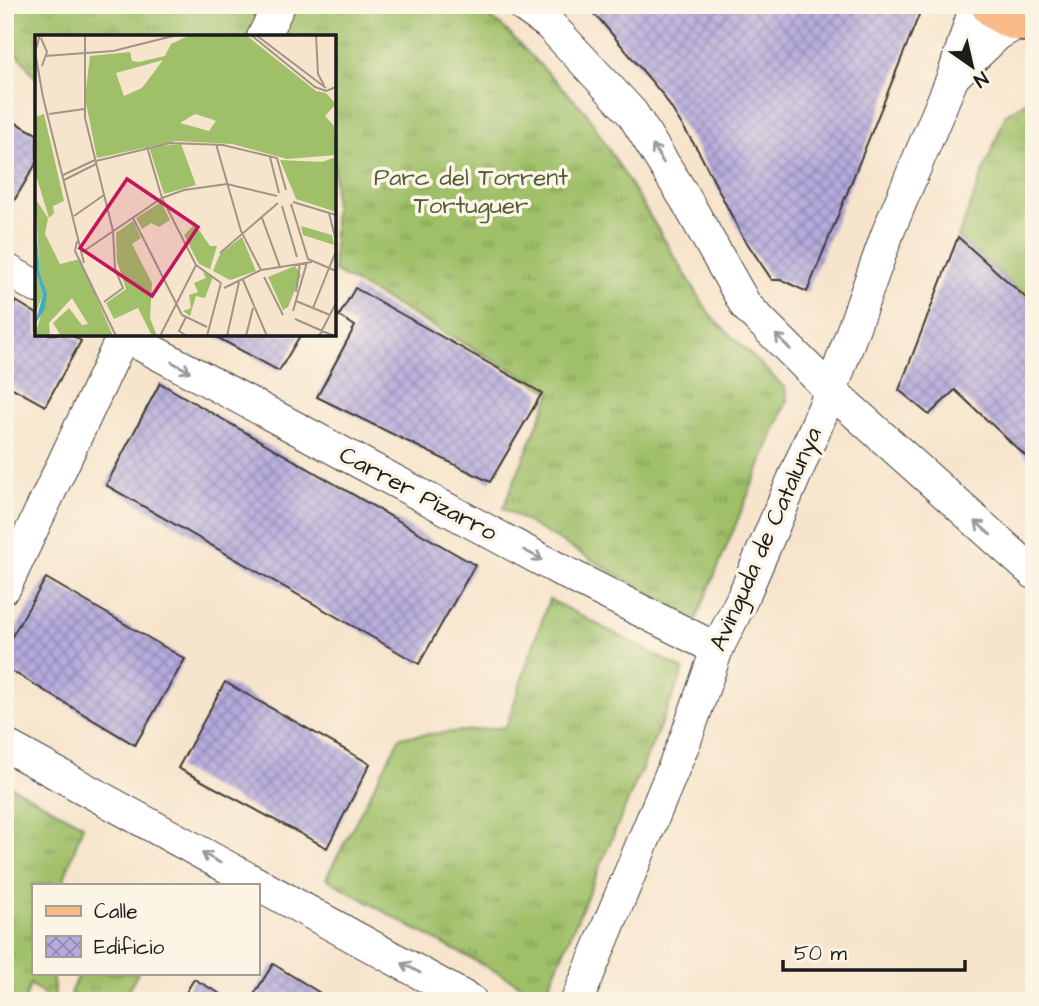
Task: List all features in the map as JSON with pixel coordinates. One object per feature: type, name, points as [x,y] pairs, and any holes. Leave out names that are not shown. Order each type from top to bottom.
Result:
[{"type":"street","points":[[264,35],[279,5]]},
{"type":"street","points":[[522,5],[549,24],[632,113],[747,306],[831,391],[1034,573]]},
{"type":"street","name":"Avinguda de Catalunya","points":[[578,1001],[686,738],[717,649],[744,595],[831,391],[888,232],[953,77],[976,5]]},
{"type":"street","name":"Avinguda de Catalunya","points":[[953,77],[1014,17]]},
{"type":"street","points":[[5,269],[35,286]]},
{"type":"street","points":[[5,587],[123,336]]},
{"type":"street","name":"Carrer Pizarro","points":[[125,336],[566,573],[717,649]]},
{"type":"street","points":[[5,745],[258,884]]},
{"type":"street","points":[[259,885],[471,1001]]},
{"type":"green space","name":"Parc del Torrent Tortuguer","points":[[5,5],[471,5],[502,26],[586,112],[711,316],[785,388],[787,401],[696,620],[503,508],[551,392],[336,272],[336,35],[35,35],[35,76],[5,38]]},
{"type":"green space","points":[[1027,101],[1034,103],[1034,305],[958,237],[1006,114]]},
{"type":"green space","points":[[549,599],[684,670],[544,997],[413,928],[326,878],[400,737],[506,727]]},
{"type":"green space","points":[[5,783],[83,825],[62,884],[32,884],[32,974],[52,974],[56,1001],[52,1001],[30,984],[25,1001],[5,1001]]},
{"type":"green space","points":[[79,974],[137,974],[122,1001],[84,1001],[70,993]]},
{"type":"building","points":[[584,5],[923,5],[807,292],[782,280],[772,280],[741,234],[699,152],[663,95],[601,21]]},
{"type":"building","points":[[5,117],[35,133],[35,165],[5,216]]},
{"type":"building","points":[[958,237],[1034,305],[1034,464],[955,390],[929,415],[899,390]]},
{"type":"building","points":[[355,288],[542,393],[490,482],[317,397],[355,326],[339,316]]},
{"type":"building","points":[[16,301],[35,313],[35,336],[73,336],[81,341],[45,406],[5,384],[5,321]]},
{"type":"building","points":[[215,336],[300,336],[279,371]]},
{"type":"building","points":[[160,383],[475,565],[419,664],[106,485]]},
{"type":"building","points":[[46,578],[185,659],[135,745],[5,667],[5,648]]},
{"type":"building","points":[[225,682],[370,764],[327,848],[178,768]]},
{"type":"building","points":[[273,964],[333,1001],[250,1001]]},
{"type":"building","points":[[194,979],[233,1001],[181,1001]]}]
